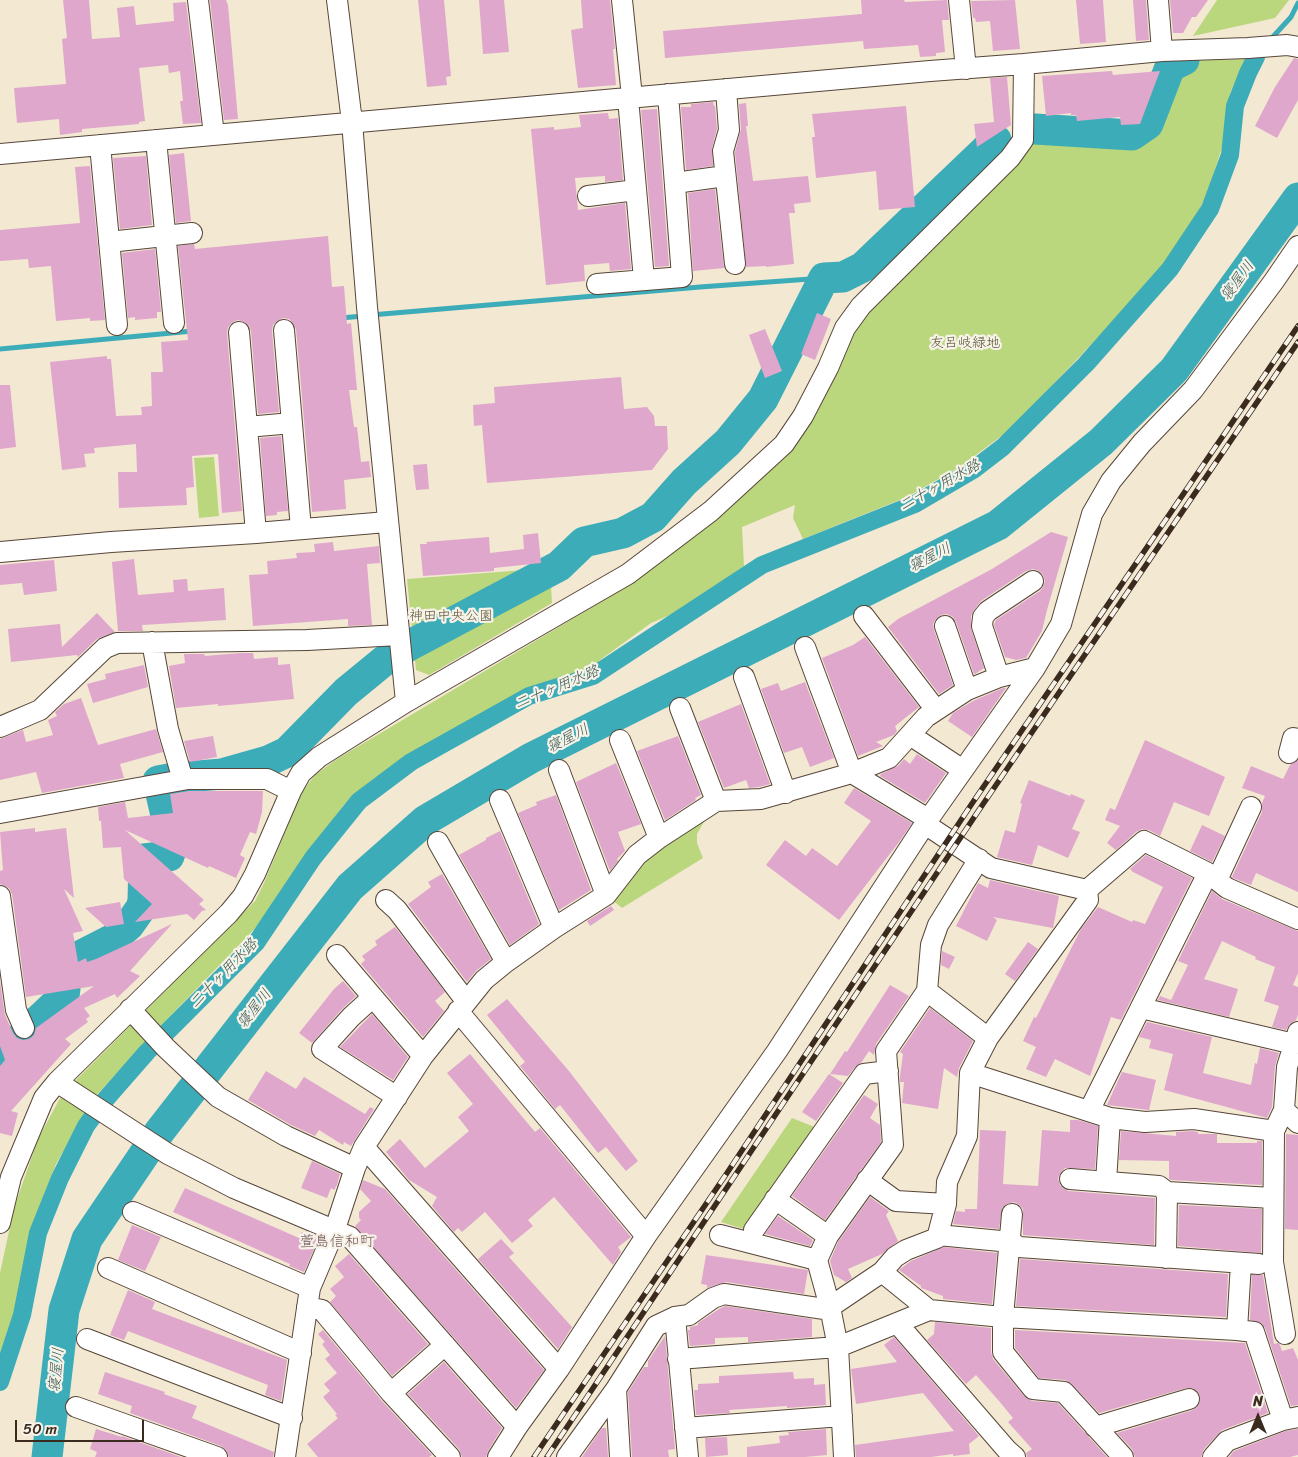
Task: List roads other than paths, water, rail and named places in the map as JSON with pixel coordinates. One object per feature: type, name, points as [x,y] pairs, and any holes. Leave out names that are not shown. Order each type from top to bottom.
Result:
[{"type":"street","points":[[198,0],[214,134]]},
{"type":"street","points":[[337,0],[352,122],[406,702]]},
{"type":"street","points":[[622,0],[644,280]]},
{"type":"street","points":[[960,0],[966,68]]},
{"type":"street","points":[[1158,0],[1162,51]]},
{"type":"street","points":[[0,154],[1162,51],[1287,45],[1298,47]]},
{"type":"street","points":[[0,1223],[5,1175],[44,1098],[56,1082],[134,1014],[229,913],[256,874],[291,791],[301,773],[319,757],[406,702],[628,574],[711,511],[784,444],[804,416],[845,328],[861,306],[1010,158],[1023,140],[1024,64]]},
{"type":"street","points":[[726,89],[729,130],[723,150],[735,264]]},
{"type":"street","points":[[597,284],[682,277],[668,94]]},
{"type":"street","points":[[156,140],[174,323]]},
{"type":"street","points":[[100,145],[117,325]]},
{"type":"street","points":[[675,183],[725,176]]},
{"type":"street","points":[[588,196],[636,190]]},
{"type":"street","points":[[109,242],[192,233]]},
{"type":"street","points":[[498,1457],[559,1369],[646,1236],[777,1051],[926,821],[1035,668],[1061,624],[1092,514],[1112,481],[1142,443],[1193,390],[1298,246]]},
{"type":"street","points":[[284,330],[301,530]]},
{"type":"street","points":[[239,332],[256,533]]},
{"type":"street","points":[[247,427],[292,424]]},
{"type":"street","points":[[0,552],[388,522]]},
{"type":"street","points":[[999,677],[982,626],[983,617],[988,611],[1032,581]]},
{"type":"street","points":[[864,616],[936,710]]},
{"type":"street","points":[[945,626],[967,690]]},
{"type":"street","points":[[0,727],[40,710],[105,648],[117,643],[307,640],[400,634]]},
{"type":"street","points":[[152,642],[168,729],[183,780]]},
{"type":"street","points":[[805,647],[852,773],[926,821],[991,868],[1087,890]]},
{"type":"street","points":[[285,1457],[308,1297],[335,1229],[355,1168],[364,1147],[423,1056],[484,980],[554,928],[606,895],[637,855],[659,838],[716,801],[760,799],[786,793],[852,773],[890,758],[926,717],[967,690],[999,677],[1035,668]]},
{"type":"street","points":[[744,677],[786,793]]},
{"type":"street","points":[[680,708],[716,801]]},
{"type":"street","points":[[910,735],[963,770]]},
{"type":"street","points":[[620,740],[659,838]]},
{"type":"street","points":[[559,770],[606,895]]},
{"type":"street","points":[[0,813],[183,780],[266,779],[291,791]]},
{"type":"street","points":[[500,800],[554,928]]},
{"type":"street","points":[[1089,1111],[1141,1008],[1252,807]]},
{"type":"street","points":[[1087,890],[1144,841],[1213,876],[1227,888],[1298,919]]},
{"type":"street","points":[[438,842],[506,962]]},
{"type":"street","points":[[844,1457],[838,1347],[831,1309],[817,1260],[828,1236],[893,1144],[886,1051],[927,992],[931,945],[938,926],[980,859]]},
{"type":"street","points":[[567,1457],[616,1389],[656,1326],[674,1317],[689,1315],[713,1298],[724,1294],[831,1309],[882,1272],[895,1257],[906,1250],[937,1238],[946,1204],[947,1182],[966,1136],[970,1073],[988,1038],[1088,900],[1087,890]]},
{"type":"street","points":[[0,896],[16,1010],[24,1028]]},
{"type":"street","points":[[386,900],[397,910],[462,1006],[646,1236]]},
{"type":"street","points":[[337,956],[423,1056]]},
{"type":"street","points":[[927,992],[988,1038]]},
{"type":"street","points":[[373,997],[351,1017],[322,1049],[397,1097]]},
{"type":"street","points":[[970,1073],[1110,1118],[1145,1122],[1194,1119],[1274,1131],[1291,1117],[1296,1038],[1141,1008]]},
{"type":"street","points":[[134,1014],[166,1048],[218,1096],[286,1136],[355,1168]]},
{"type":"street","points":[[754,1230],[864,1074],[888,1071]]},
{"type":"street","points":[[56,1082],[162,1150],[234,1188],[335,1229],[350,1237],[517,1427]]},
{"type":"street","points":[[1106,1182],[1110,1118]]},
{"type":"street","points":[[1274,1131],[1273,1262],[1285,1334]]},
{"type":"street","points":[[364,1147],[559,1369]]},
{"type":"street","points":[[1070,1179],[1159,1186],[1167,1192],[1273,1198]]},
{"type":"street","points":[[867,1180],[896,1201],[946,1204]]},
{"type":"street","points":[[1166,1258],[1167,1192]]},
{"type":"street","points":[[775,1199],[828,1236]]},
{"type":"street","points":[[133,1212],[308,1297],[322,1310],[391,1393],[450,1457]]},
{"type":"street","points":[[1012,1214],[1003,1317],[1003,1352],[1033,1389],[1064,1392],[1123,1457]]},
{"type":"street","points":[[720,1235],[817,1260]]},
{"type":"street","points":[[938,1235],[1011,1242],[1019,1247],[1250,1263],[1237,1330]]},
{"type":"street","points":[[108,1268],[301,1353]]},
{"type":"street","points":[[882,1272],[929,1310]]},
{"type":"street","points":[[678,1359],[838,1347],[929,1310],[1003,1317],[1254,1332],[1290,1418],[1227,1441],[1213,1457]]},
{"type":"street","points":[[674,1317],[688,1457]]},
{"type":"street","points":[[897,1323],[1015,1457]]},
{"type":"street","points":[[87,1339],[292,1418]]},
{"type":"street","points":[[391,1393],[445,1345]]},
{"type":"street","points":[[616,1389],[620,1457]]},
{"type":"street","points":[[1095,1428],[1189,1399]]},
{"type":"street","points":[[76,1407],[188,1452],[217,1457]]},
{"type":"street","points":[[685,1428],[842,1416]]},
{"type":"waterway","points":[[1270,40],[1291,17],[1298,3]]},
{"type":"waterway","name":"二十ヶ用水路","points":[[0,1382],[22,1315],[38,1233],[60,1178],[86,1126],[105,1100],[147,1052],[256,943],[313,858],[359,801],[411,762],[529,696],[593,676],[762,565],[915,504],[973,470],[1003,447],[1086,364],[1170,269],[1210,209],[1230,155],[1235,106],[1256,57]]},
{"type":"waterway","points":[[1035,129],[1132,135],[1148,124],[1170,67],[1184,60]]},
{"type":"waterway","points":[[0,1061],[26,1032],[64,996],[65,988],[62,965],[113,939],[129,925],[141,908],[143,901],[144,859],[169,856],[170,853],[169,828],[158,781],[222,774],[268,761],[287,752],[346,692],[385,660],[559,566],[584,542],[623,533],[653,517],[684,482],[728,442],[763,399],[824,278],[843,277],[863,267],[996,140]]},
{"type":"waterway","name":"寝屋川","points":[[47,1457],[64,1310],[87,1239],[160,1131],[350,887],[426,820],[531,758],[998,525],[1101,442],[1174,370],[1298,198]]},
{"type":"waterway","points":[[371,315],[824,278]]},
{"type":"waterway","points":[[341,318],[363,316]]},
{"type":"waterway","points":[[0,349],[193,331]]},
{"type":"railway","points":[[534,1457],[727,1173],[971,805],[1298,326]]},
{"type":"railway","points":[[547,1457],[979,810],[1298,342]]},
{"type":"district","name":"萱島信和町","points":[[337,1242]]},
{"type":"park label","name":"友呂岐緑地","points":[[965,343]]},
{"type":"park label","name":"神田中央公園","points":[[451,616]]}]
